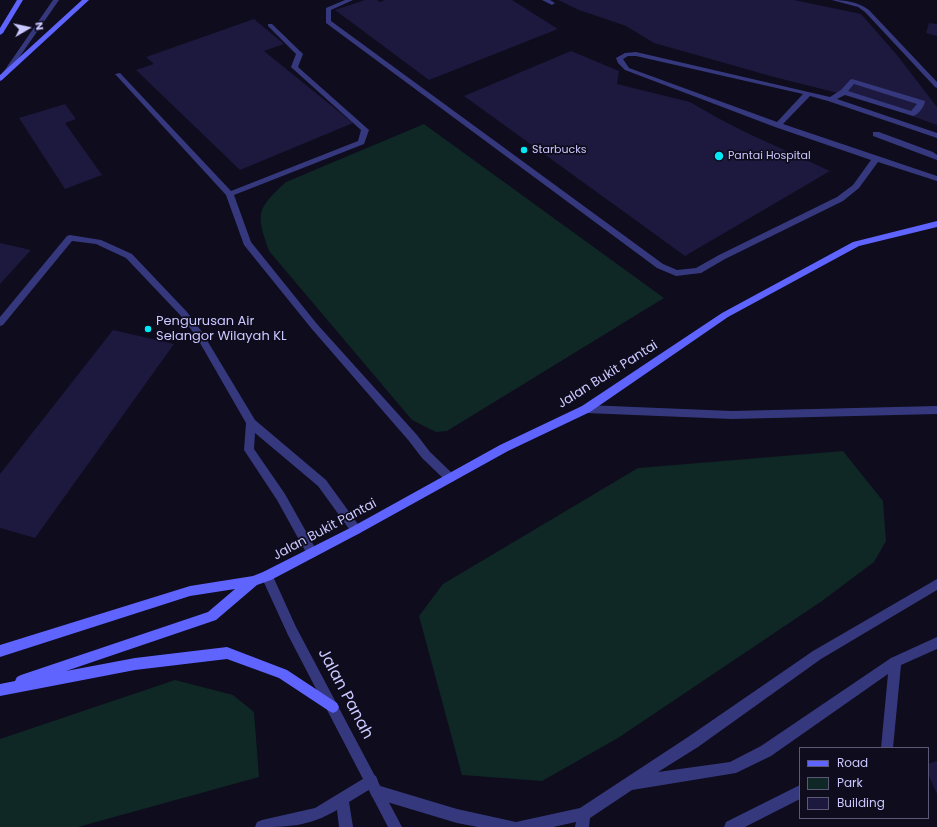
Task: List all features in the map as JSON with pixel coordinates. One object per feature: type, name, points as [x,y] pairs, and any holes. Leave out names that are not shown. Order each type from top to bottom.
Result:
[{"type":"street","points":[[0,33],[20,0]]},
{"type":"street","points":[[2,77],[56,0]]},
{"type":"street","points":[[2,77],[86,0]]},
{"type":"street","points":[[350,0],[328,9],[328,22],[660,266],[676,273],[698,271],[722,257],[840,200],[852,192],[862,181],[876,160]]},
{"type":"street","points":[[545,0],[552,4]]},
{"type":"street","points":[[835,0],[860,6],[867,11],[937,86]]},
{"type":"street","points":[[230,194],[361,142],[365,130],[294,67],[300,54],[270,25]]},
{"type":"street","points":[[937,136],[831,98],[636,54],[627,54],[619,58],[620,62],[627,69],[876,160],[937,179]]},
{"type":"street","points":[[118,74],[230,194],[247,243],[314,326],[413,438],[426,455],[450,478]]},
{"type":"street","points":[[831,98],[844,92],[852,82],[922,103],[913,114],[844,92]]},
{"type":"street","points":[[778,125],[808,93]]},
{"type":"street","points":[[876,134],[937,158]]},
{"type":"street","name":"Jalan Bukit Pantai","points":[[0,651],[190,591],[253,582],[268,576],[356,530],[504,448],[586,409],[725,315],[856,244],[937,224]]},
{"type":"street","points":[[0,323],[70,238],[98,242],[129,256],[184,314],[199,334],[251,423],[322,483],[356,530]]},
{"type":"street","points":[[586,409],[732,415],[937,410]]},
{"type":"street","points":[[251,423],[249,450],[281,497],[312,553]]},
{"type":"street","name":"Jalan Panah","points":[[268,576],[292,631],[395,827]]},
{"type":"street","name":"Jalan Bukit Pantai","points":[[0,689],[212,616],[253,582]]},
{"type":"street","points":[[520,827],[583,820],[628,783],[693,742],[817,655],[937,584]]},
{"type":"street","points":[[628,783],[731,768],[766,751],[895,662],[937,643]]},
{"type":"street","points":[[0,689],[135,664],[227,653],[283,674],[332,707]]},
{"type":"street","points":[[887,747],[895,662]]},
{"type":"street","points":[[262,827],[317,814],[342,799],[374,787],[457,816],[513,827]]},
{"type":"street","points":[[731,827],[799,793]]},
{"type":"street","points":[[342,799],[346,827]]},
{"type":"green space","points":[[424,124],[664,298],[447,431],[436,432],[412,420],[269,251],[261,220],[261,213],[264,206],[276,191],[286,182]]},
{"type":"green space","points":[[843,451],[883,501],[886,541],[874,562],[822,601],[618,738],[542,781],[462,775],[419,616],[443,584],[638,468]]},
{"type":"green space","points":[[175,680],[233,695],[254,712],[259,777],[78,827],[0,827],[0,739]]},
{"type":"building","points":[[365,0],[377,0],[380,2],[385,0],[512,0],[558,29],[429,80],[335,10]]},
{"type":"building","points":[[558,0],[794,0],[861,14],[897,55],[937,107],[937,125],[870,101],[774,77],[654,43],[626,26],[579,10]]},
{"type":"building","points":[[254,19],[284,44],[264,51],[353,123],[240,170],[136,70],[154,64],[146,57]]},
{"type":"building","points":[[929,23],[937,24],[937,36],[926,33]]},
{"type":"building","points":[[571,51],[619,71],[617,84],[690,102],[745,132],[830,171],[685,256],[464,96]]},
{"type":"building","points":[[65,104],[76,119],[65,123],[102,175],[65,189],[19,118]]},
{"type":"building","points":[[0,243],[31,250],[0,284]]},
{"type":"building","points":[[113,330],[174,344],[35,538],[0,528],[0,474]]},
{"type":"building","points":[[937,761],[937,794],[929,776],[929,764]]},
{"type":"place","name":"Starbucks","points":[[524,150]]},
{"type":"place","name":"Pantai Hospital","points":[[719,156]]},
{"type":"place","name":"Pengurusan Air Selangor Wilayah KL","points":[[148,329]]}]
